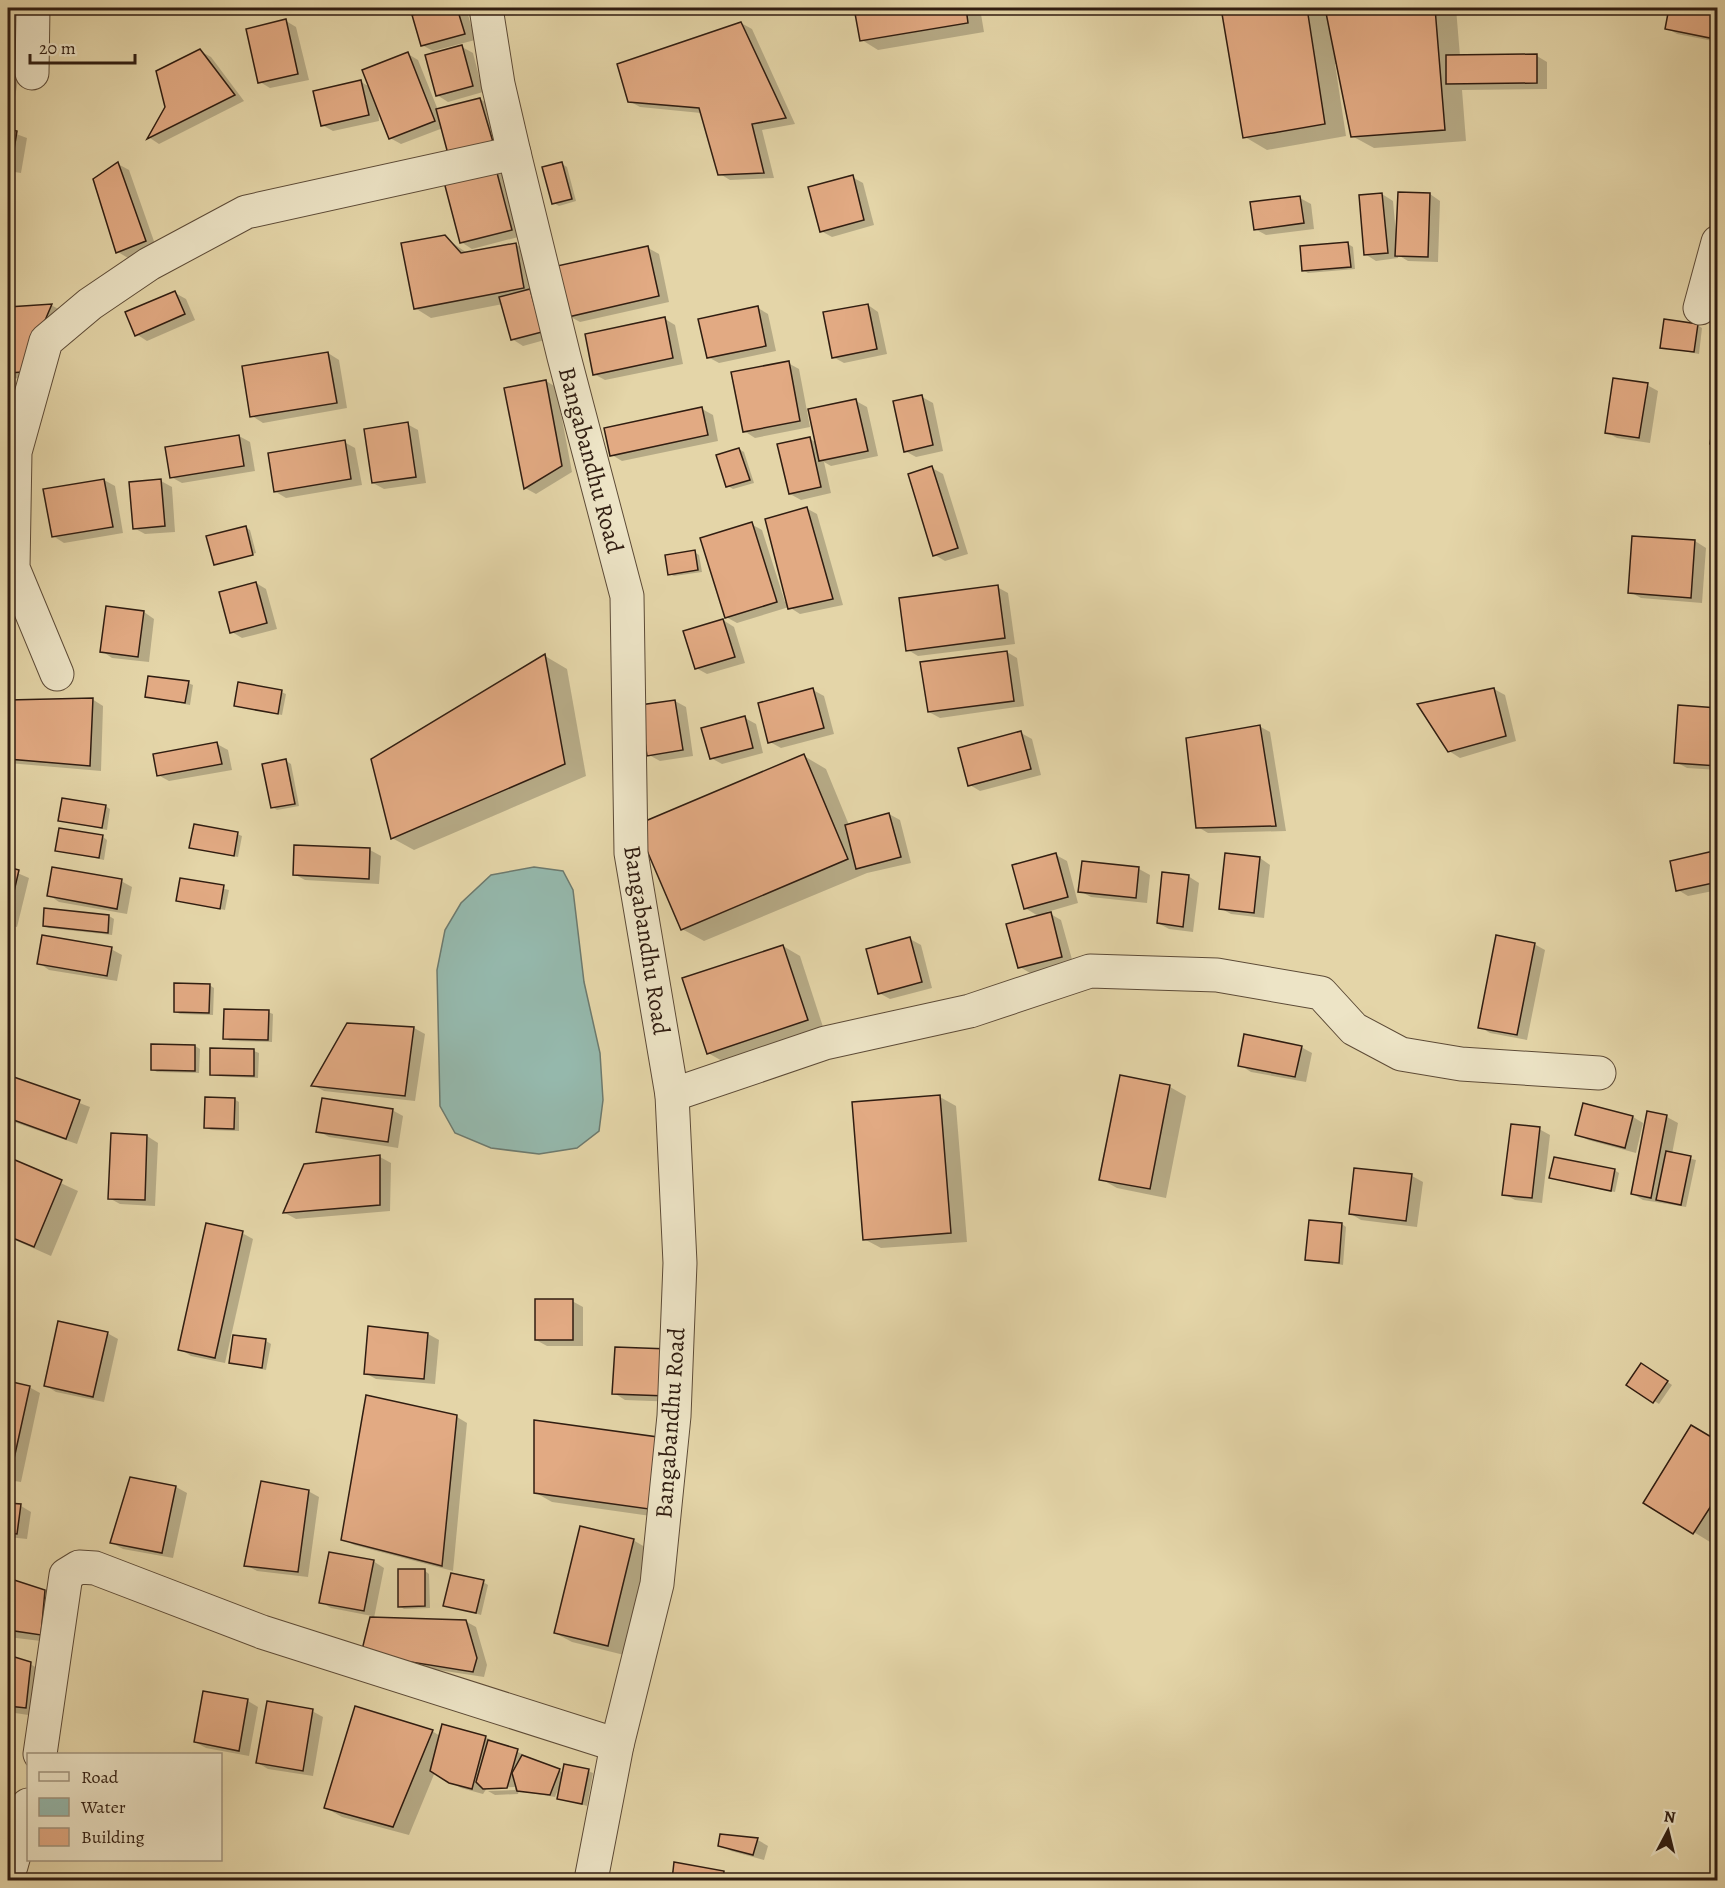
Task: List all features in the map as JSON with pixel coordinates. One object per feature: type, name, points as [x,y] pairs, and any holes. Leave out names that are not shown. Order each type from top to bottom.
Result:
[{"type":"street","points":[[32,73],[33,8]]},
{"type":"street","name":"Bangabandhu Road","points":[[486,8],[498,84],[514,153],[564,357],[627,596],[631,853],[672,1095],[680,1263],[674,1416],[657,1584],[617,1745],[591,1881]]},
{"type":"street","points":[[57,674],[13,568],[15,453],[46,341],[90,304],[149,264],[246,212],[514,153]]},
{"type":"street","points":[[1700,308],[1718,242]]},
{"type":"street","points":[[672,1095],[825,1043],[970,1011],[1090,970],[1217,975],[1321,993],[1354,1029],[1401,1054],[1461,1064],[1599,1073]]},
{"type":"street","points":[[40,1753],[66,1575],[79,1567],[95,1568],[262,1632],[617,1745]]},
{"type":"street","points":[[8,1868],[12,1866],[27,1809]]},
{"type":"water","points":[[534,867],[563,871],[573,890],[584,982],[600,1053],[603,1100],[599,1131],[577,1148],[539,1154],[491,1148],[455,1133],[440,1106],[437,970],[445,930],[461,903],[491,875]]},
{"type":"building","points":[[439,8],[457,8],[465,34],[421,46],[412,15]]},
{"type":"building","points":[[854,8],[966,8],[968,23],[860,41]]},
{"type":"building","points":[[1221,8],[1307,8],[1325,124],[1243,138]]},
{"type":"building","points":[[1325,8],[1435,8],[1445,130],[1351,137]]},
{"type":"building","points":[[1456,8],[1546,8],[1456,9]]},
{"type":"building","points":[[1669,8],[1717,8],[1710,38],[1665,29]]},
{"type":"building","points":[[286,19],[298,74],[258,83],[246,29]]},
{"type":"building","points":[[741,22],[786,118],[752,124],[764,173],[718,175],[699,108],[628,102],[617,64]]},
{"type":"building","points":[[462,45],[473,86],[436,96],[425,55]]},
{"type":"building","points":[[200,49],[235,95],[147,139],[165,107],[156,71]]},
{"type":"building","points":[[408,52],[435,121],[389,139],[362,70]]},
{"type":"building","points":[[1537,54],[1537,83],[1446,84],[1446,55]]},
{"type":"building","points":[[361,80],[369,115],[321,126],[313,91]]},
{"type":"building","points":[[480,98],[493,142],[448,154],[436,109]]},
{"type":"building","points":[[8,129],[17,131],[11,168],[8,167]]},
{"type":"building","points":[[118,162],[146,241],[116,253],[93,179]]},
{"type":"building","points":[[562,162],[572,199],[552,204],[542,167]]},
{"type":"building","points":[[496,169],[512,230],[460,243],[444,182]]},
{"type":"building","points":[[853,175],[864,220],[820,232],[808,187]]},
{"type":"building","points":[[1398,192],[1430,193],[1428,257],[1395,256]]},
{"type":"building","points":[[1382,193],[1388,253],[1364,255],[1359,195]]},
{"type":"building","points":[[1300,196],[1304,223],[1254,230],[1250,202]]},
{"type":"building","points":[[445,235],[461,253],[516,243],[524,288],[414,309],[401,243]]},
{"type":"building","points":[[1348,242],[1351,267],[1302,271],[1300,246]]},
{"type":"building","points":[[648,246],[659,296],[568,317],[557,266]]},
{"type":"building","points":[[530,289],[542,332],[511,340],[499,297]]},
{"type":"building","points":[[175,291],[185,314],[135,336],[125,312]]},
{"type":"building","points":[[52,304],[23,372],[8,373],[8,307]]},
{"type":"building","points":[[868,304],[877,349],[832,358],[823,312]]},
{"type":"building","points":[[758,306],[766,346],[707,358],[698,319]]},
{"type":"building","points":[[665,317],[673,358],[593,375],[585,334]]},
{"type":"building","points":[[1664,319],[1698,324],[1694,352],[1660,348]]},
{"type":"building","points":[[328,352],[337,403],[250,417],[242,366]]},
{"type":"building","points":[[789,361],[800,421],[743,432],[731,372]]},
{"type":"building","points":[[1613,378],[1648,383],[1639,438],[1605,433]]},
{"type":"building","points":[[546,380],[562,466],[524,489],[504,388]]},
{"type":"building","points":[[1718,391],[1718,446],[1710,444]]},
{"type":"building","points":[[922,395],[933,445],[904,452],[893,401]]},
{"type":"building","points":[[856,399],[868,451],[819,461],[808,409]]},
{"type":"building","points":[[702,407],[708,435],[610,456],[604,428]]},
{"type":"building","points":[[408,422],[416,477],[372,483],[364,429]]},
{"type":"building","points":[[239,435],[244,466],[170,478],[165,447]]},
{"type":"building","points":[[810,437],[821,487],[789,494],[777,444]]},
{"type":"building","points":[[345,440],[351,479],[274,492],[268,453]]},
{"type":"building","points":[[739,448],[750,480],[726,487],[716,455]]},
{"type":"building","points":[[932,466],[958,548],[933,556],[908,474]]},
{"type":"building","points":[[104,479],[113,527],[52,537],[43,489]]},
{"type":"building","points":[[161,479],[165,526],[133,529],[129,482]]},
{"type":"building","points":[[807,507],[833,599],[788,609],[765,519]]},
{"type":"building","points":[[752,522],[777,602],[725,618],[700,538]]},
{"type":"building","points":[[246,526],[253,555],[214,565],[206,536]]},
{"type":"building","points":[[1632,536],[1695,540],[1691,598],[1628,593]]},
{"type":"building","points":[[695,550],[698,570],[668,575],[665,555]]},
{"type":"building","points":[[256,582],[267,623],[230,633],[219,592]]},
{"type":"building","points":[[998,585],[1005,638],[906,651],[899,598]]},
{"type":"building","points":[[106,606],[144,611],[138,657],[100,652]]},
{"type":"building","points":[[723,619],[735,657],[695,669],[683,631]]},
{"type":"building","points":[[1007,651],[1014,701],[928,712],[920,662]]},
{"type":"building","points":[[545,654],[565,764],[391,839],[371,759]]},
{"type":"building","points":[[148,676],[189,681],[185,703],[145,697]]},
{"type":"building","points":[[238,682],[282,690],[278,714],[234,706]]},
{"type":"building","points":[[813,688],[824,728],[768,743],[758,703]]},
{"type":"building","points":[[1494,688],[1506,736],[1448,752],[1417,704]]},
{"type":"building","points":[[93,698],[90,766],[8,759],[8,700]]},
{"type":"building","points":[[675,700],[683,750],[647,756],[640,705]]},
{"type":"building","points":[[1678,705],[1718,708],[1718,766],[1674,763]]},
{"type":"building","points":[[745,716],[753,748],[710,759],[701,728]]},
{"type":"building","points":[[1260,725],[1276,826],[1196,828],[1186,738]]},
{"type":"building","points":[[1021,731],[1031,769],[968,786],[958,748]]},
{"type":"building","points":[[217,742],[222,764],[157,776],[153,754]]},
{"type":"building","points":[[804,754],[848,859],[681,930],[636,825]]},
{"type":"building","points":[[286,759],[295,804],[271,808],[262,764]]},
{"type":"building","points":[[62,798],[106,805],[102,828],[58,821]]},
{"type":"building","points":[[889,813],[901,857],[856,869],[845,825]]},
{"type":"building","points":[[194,824],[238,832],[234,856],[189,848]]},
{"type":"building","points":[[59,828],[103,835],[99,858],[55,851]]},
{"type":"building","points":[[294,845],[370,848],[369,879],[293,875]]},
{"type":"building","points":[[1718,850],[1718,882],[1676,891],[1670,861]]},
{"type":"building","points":[[1056,853],[1068,897],[1024,909],[1012,865]]},
{"type":"building","points":[[1225,853],[1260,857],[1254,913],[1219,909]]},
{"type":"building","points":[[1082,861],[1139,867],[1136,898],[1078,892]]},
{"type":"building","points":[[8,867],[19,870],[8,917]]},
{"type":"building","points":[[52,867],[122,879],[117,909],[47,896]]},
{"type":"building","points":[[1162,872],[1189,875],[1183,927],[1157,923]]},
{"type":"building","points":[[180,878],[224,885],[220,909],[176,901]]},
{"type":"building","points":[[44,908],[109,915],[108,933],[43,926]]},
{"type":"building","points":[[1051,912],[1062,957],[1018,968],[1006,924]]},
{"type":"building","points":[[42,935],[112,947],[107,976],[37,964]]},
{"type":"building","points":[[1496,935],[1535,943],[1517,1035],[1478,1028]]},
{"type":"building","points":[[910,937],[922,982],[878,994],[866,949]]},
{"type":"building","points":[[783,945],[808,1020],[707,1054],[682,978]]},
{"type":"building","points":[[174,983],[210,984],[209,1013],[174,1012]]},
{"type":"building","points":[[224,1009],[269,1010],[268,1040],[223,1039]]},
{"type":"building","points":[[347,1023],[414,1027],[405,1096],[311,1086]]},
{"type":"building","points":[[1244,1034],[1302,1046],[1295,1077],[1238,1066]]},
{"type":"building","points":[[151,1044],[195,1045],[195,1071],[151,1070]]},
{"type":"building","points":[[210,1048],[254,1049],[254,1076],[210,1075]]},
{"type":"building","points":[[8,1075],[80,1100],[66,1139],[8,1118]]},
{"type":"building","points":[[1120,1075],[1170,1085],[1150,1189],[1099,1180]]},
{"type":"building","points":[[940,1095],[951,1233],[863,1240],[852,1102]]},
{"type":"building","points":[[205,1097],[235,1098],[234,1129],[204,1128]]},
{"type":"building","points":[[322,1098],[393,1109],[388,1142],[316,1132]]},
{"type":"building","points":[[1583,1103],[1633,1116],[1625,1148],[1575,1135]]},
{"type":"building","points":[[1647,1111],[1667,1115],[1651,1198],[1631,1194]]},
{"type":"building","points":[[1511,1124],[1540,1127],[1532,1198],[1502,1195]]},
{"type":"building","points":[[111,1133],[147,1135],[145,1200],[108,1199]]},
{"type":"building","points":[[1666,1151],[1691,1156],[1681,1205],[1656,1200]]},
{"type":"building","points":[[380,1155],[380,1205],[283,1213],[304,1164]]},
{"type":"building","points":[[8,1157],[62,1180],[34,1247],[8,1236]]},
{"type":"building","points":[[1554,1157],[1615,1169],[1611,1191],[1549,1178]]},
{"type":"building","points":[[1354,1168],[1412,1174],[1406,1221],[1349,1214]]},
{"type":"building","points":[[1309,1220],[1342,1223],[1339,1263],[1305,1260]]},
{"type":"building","points":[[206,1223],[243,1231],[215,1358],[178,1350]]},
{"type":"building","points":[[535,1299],[573,1299],[573,1340],[535,1340]]},
{"type":"building","points":[[58,1321],[108,1332],[93,1397],[44,1386]]},
{"type":"building","points":[[368,1326],[428,1333],[424,1379],[364,1374]]},
{"type":"building","points":[[233,1335],[266,1339],[262,1368],[229,1363]]},
{"type":"building","points":[[615,1347],[669,1349],[667,1396],[612,1394]]},
{"type":"building","points":[[1641,1363],[1668,1381],[1653,1403],[1626,1385]]},
{"type":"building","points":[[8,1381],[30,1386],[10,1477],[8,1477]]},
{"type":"building","points":[[366,1395],[457,1415],[442,1566],[341,1540]]},
{"type":"building","points":[[534,1420],[665,1438],[656,1510],[534,1493]]},
{"type":"building","points":[[1691,1425],[1718,1441],[1718,1495],[1693,1534],[1643,1503]]},
{"type":"building","points":[[130,1477],[176,1486],[162,1553],[110,1543]]},
{"type":"building","points":[[261,1481],[309,1490],[298,1572],[244,1566]]},
{"type":"building","points":[[8,1503],[21,1504],[17,1534],[8,1533]]},
{"type":"building","points":[[580,1526],[634,1539],[608,1646],[554,1633]]},
{"type":"building","points":[[329,1552],[374,1560],[364,1611],[319,1603]]},
{"type":"building","points":[[398,1569],[425,1569],[425,1606],[398,1607]]},
{"type":"building","points":[[451,1573],[484,1580],[476,1613],[443,1606]]},
{"type":"building","points":[[8,1578],[45,1590],[41,1635],[8,1630]]},
{"type":"building","points":[[370,1617],[466,1620],[477,1658],[473,1672],[361,1654]]},
{"type":"building","points":[[8,1655],[31,1662],[26,1708],[8,1706]]},
{"type":"building","points":[[203,1691],[248,1699],[239,1751],[194,1742]]},
{"type":"building","points":[[267,1701],[313,1709],[303,1771],[256,1763]]},
{"type":"building","points":[[355,1706],[433,1730],[393,1827],[324,1808]]},
{"type":"building","points":[[442,1724],[486,1736],[472,1789],[449,1783],[430,1771]]},
{"type":"building","points":[[488,1740],[518,1749],[507,1788],[483,1789],[476,1782]]},
{"type":"building","points":[[522,1755],[560,1769],[550,1795],[517,1791],[512,1773]]},
{"type":"building","points":[[564,1764],[589,1769],[582,1804],[557,1799]]},
{"type":"building","points":[[720,1834],[758,1838],[753,1855],[718,1846]]},
{"type":"building","points":[[674,1862],[724,1871],[723,1880],[672,1880]]},
{"type":"building","points":[[1718,1872],[1718,1880],[1690,1880],[1690,1878]]}]
